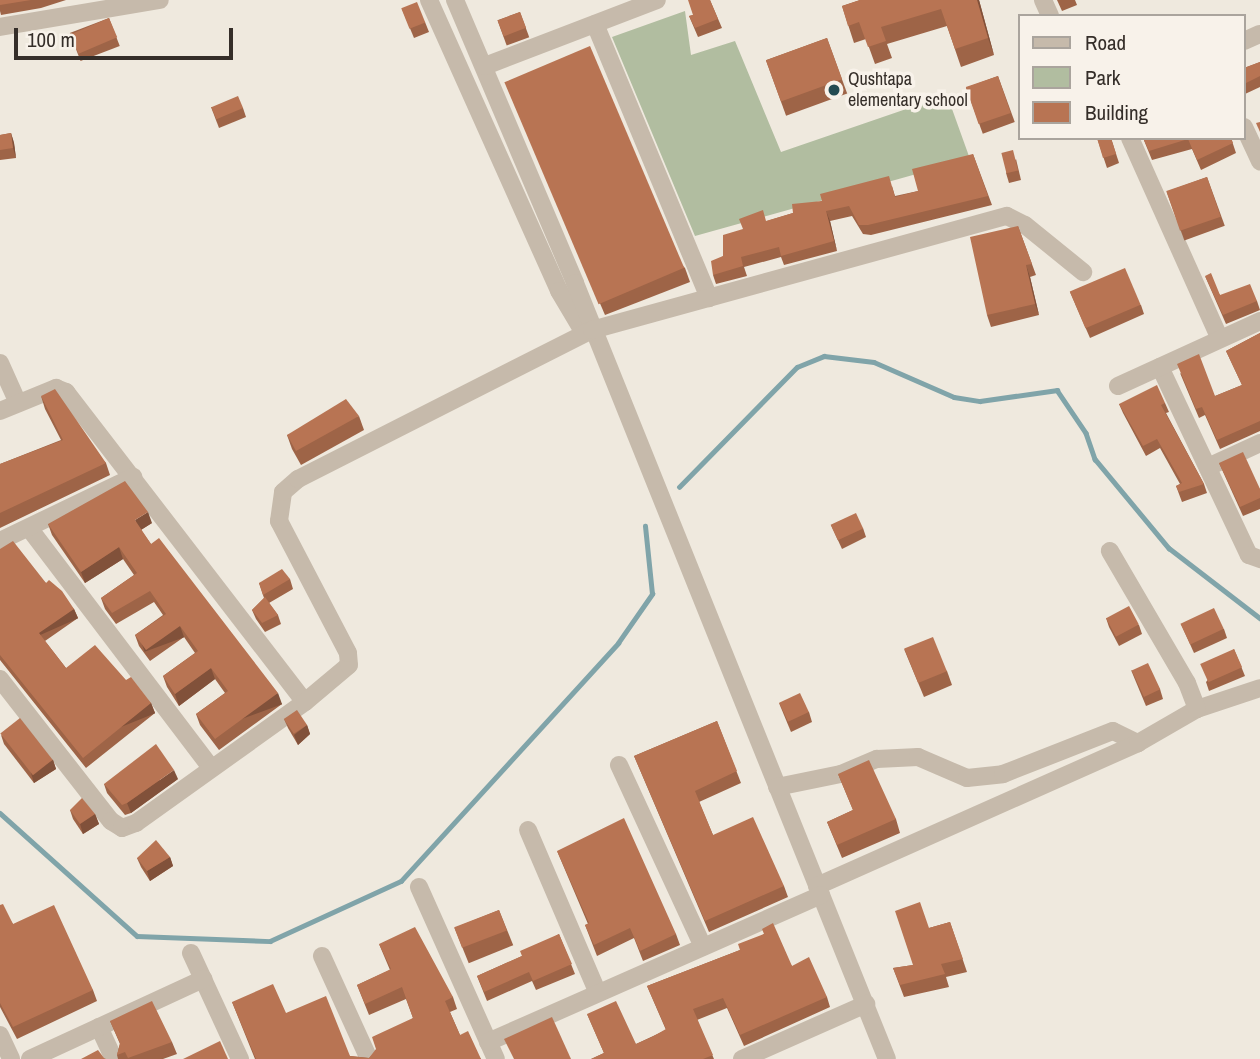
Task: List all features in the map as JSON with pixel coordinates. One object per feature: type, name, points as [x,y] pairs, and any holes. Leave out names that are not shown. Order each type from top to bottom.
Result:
[{"type":"street","points":[[0,27],[160,0]]},
{"type":"street","points":[[429,0],[559,291],[589,332]]},
{"type":"street","points":[[455,0],[485,66],[589,332],[604,362],[887,1059]]},
{"type":"street","points":[[485,66],[657,0]]},
{"type":"street","points":[[595,24],[709,298]]},
{"type":"street","points":[[1246,131],[1260,161]]},
{"type":"street","points":[[1131,140],[1220,340]]},
{"type":"street","points":[[0,679],[111,821],[122,828],[305,702],[342,674],[349,665],[348,653],[279,521],[284,492],[299,479],[589,332],[1007,216],[1025,225],[1083,272]]},
{"type":"street","points":[[1118,386],[1260,321]]},
{"type":"street","points":[[0,363],[18,403]]},
{"type":"street","points":[[1160,367],[1249,555],[1260,559]]},
{"type":"street","points":[[0,411],[56,388],[66,392],[305,702]]},
{"type":"street","points":[[1208,467],[1260,443]]},
{"type":"street","points":[[0,541],[133,477]]},
{"type":"street","points":[[29,528],[211,768]]},
{"type":"street","points":[[1110,551],[1187,683],[1197,709]]},
{"type":"street","points":[[488,1042],[703,947],[819,890],[1138,743],[1197,709],[1260,688]]},
{"type":"street","points":[[776,787],[841,774],[877,759],[918,757],[967,778],[1003,774],[1113,731],[1138,743]]},
{"type":"street","points":[[619,765],[703,947]]},
{"type":"street","points":[[528,830],[598,993]]},
{"type":"street","points":[[419,887],[496,1059]]},
{"type":"street","points":[[191,953],[240,1059]]},
{"type":"street","points":[[322,956],[369,1059]]},
{"type":"street","points":[[30,1059],[203,979]]},
{"type":"street","points":[[742,1059],[866,1004]]},
{"type":"street","points":[[99,1027],[114,1059]]},
{"type":"street","points":[[0,1035],[11,1059]]},
{"type":"green space","points":[[685,11],[691,55],[735,41],[781,152],[947,95],[970,159],[695,236],[612,37]]},
{"type":"building","points":[[0,0],[31,0],[0,5]]},
{"type":"building","points":[[688,0],[710,0],[718,19],[695,28],[689,16],[693,15]]},
{"type":"building","points":[[860,0],[977,0],[988,38],[955,49],[941,9],[881,27],[886,41],[868,47],[859,22],[848,26],[842,6]]},
{"type":"building","points":[[417,2],[425,22],[409,29],[401,8]]},
{"type":"building","points":[[520,12],[526,28],[504,36],[498,21]]},
{"type":"building","points":[[109,18],[117,37],[79,54],[70,34]]},
{"type":"building","points":[[827,38],[842,79],[781,102],[766,60]]},
{"type":"building","points":[[590,46],[684,268],[599,304],[504,82]]},
{"type":"building","points":[[1260,62],[1260,76],[1246,83],[1246,67]]},
{"type":"building","points":[[998,76],[1011,113],[979,124],[966,87]]},
{"type":"building","points":[[238,96],[243,108],[216,119],[211,107]]},
{"type":"building","points":[[11,133],[13,148],[0,150],[0,135]]},
{"type":"building","points":[[1098,140],[1112,140],[1116,154],[1103,158]]},
{"type":"building","points":[[1144,140],[1185,140],[1149,151]]},
{"type":"building","points":[[1188,140],[1232,140],[1233,143],[1197,160]]},
{"type":"building","points":[[1013,150],[1018,170],[1006,173],[1001,153]]},
{"type":"building","points":[[973,154],[988,196],[868,225],[859,225],[849,206],[826,211],[834,241],[781,256],[779,247],[741,257],[743,266],[713,275],[711,261],[723,256],[723,235],[743,229],[739,219],[763,210],[766,221],[793,213],[792,204],[822,201],[820,194],[889,176],[895,197],[918,191],[912,169]]},
{"type":"building","points":[[1207,177],[1221,217],[1180,231],[1166,191]]},
{"type":"building","points":[[1018,226],[1032,264],[1026,265],[1035,304],[987,315],[970,237]]},
{"type":"building","points":[[1125,268],[1141,305],[1085,328],[1070,291]]},
{"type":"building","points":[[1211,273],[1220,295],[1250,284],[1257,301],[1223,315],[1205,276]]},
{"type":"building","points":[[1260,333],[1260,421],[1217,440],[1202,407],[1196,409],[1177,364],[1199,354],[1215,396],[1242,385],[1226,351]]},
{"type":"building","points":[[1157,385],[1165,403],[1161,405],[1204,484],[1179,492],[1176,486],[1182,483],[1157,439],[1143,446],[1119,404]]},
{"type":"building","points":[[55,389],[106,463],[0,513],[0,464],[63,440],[41,396]]},
{"type":"building","points":[[346,399],[359,416],[296,451],[287,435]]},
{"type":"building","points":[[1243,452],[1260,489],[1260,498],[1240,507],[1219,463]]},
{"type":"building","points":[[125,481],[148,512],[135,520],[151,544],[159,538],[278,693],[215,739],[196,714],[228,691],[211,668],[175,694],[163,676],[198,651],[180,626],[146,650],[135,635],[166,614],[150,591],[112,613],[101,598],[137,573],[119,547],[81,572],[48,524]]},
{"type":"building","points":[[856,513],[863,528],[838,540],[831,525]]},
{"type":"building","points":[[13,541],[46,583],[49,580],[62,591],[74,609],[39,633],[66,668],[95,645],[126,680],[131,677],[151,703],[83,758],[0,655],[0,549]]},
{"type":"building","points":[[282,569],[290,579],[263,595],[259,583]]},
{"type":"building","points":[[265,597],[278,615],[262,623],[252,610]]},
{"type":"building","points":[[1129,606],[1139,625],[1116,637],[1106,618]]},
{"type":"building","points":[[1214,608],[1224,629],[1190,644],[1180,624]]},
{"type":"building","points":[[933,637],[947,671],[918,683],[904,649]]},
{"type":"building","points":[[1234,649],[1242,667],[1208,682],[1200,664]]},
{"type":"building","points":[[1148,663],[1160,689],[1144,697],[1132,671]]},
{"type":"building","points":[[800,693],[809,712],[788,722],[779,703]]},
{"type":"building","points":[[297,710],[307,725],[294,734],[284,719]]},
{"type":"building","points":[[20,718],[53,760],[33,775],[0,733]]},
{"type":"building","points":[[717,721],[737,771],[695,791],[713,835],[753,817],[784,886],[705,921],[634,756]]},
{"type":"building","points":[[156,744],[174,770],[122,805],[104,784]]},
{"type":"building","points":[[869,760],[896,819],[837,845],[827,822],[853,810],[838,774]]},
{"type":"building","points":[[82,798],[95,814],[80,824],[70,810]]},
{"type":"building","points":[[624,818],[676,934],[640,951],[630,928],[594,945],[585,925],[589,923],[557,851]]},
{"type":"building","points":[[156,840],[170,857],[147,871],[137,858]]},
{"type":"building","points":[[920,902],[929,928],[950,922],[963,959],[941,964],[945,974],[900,985],[893,968],[913,965],[895,911]]},
{"type":"building","points":[[3,904],[13,924],[54,905],[93,990],[13,1027],[0,1003],[0,905]]},
{"type":"building","points":[[499,910],[507,931],[462,948],[454,927]]},
{"type":"building","points":[[773,923],[792,966],[809,957],[827,997],[740,1035],[723,998],[693,1009],[713,1055],[703,1059],[591,1059],[604,1053],[587,1014],[616,1001],[636,1044],[652,1037],[666,1029],[647,986],[740,950],[738,944],[764,934],[762,929]]},
{"type":"building","points":[[415,927],[453,997],[445,1001],[460,1035],[468,1031],[481,1059],[256,1059],[232,1002],[273,984],[286,1013],[326,996],[350,1056],[369,1058],[376,1049],[372,1037],[413,1018],[402,987],[365,1004],[357,985],[391,969],[379,944]]},
{"type":"building","points":[[559,934],[572,964],[533,981],[529,972],[484,992],[477,976],[522,956],[520,951]]},
{"type":"building","points":[[152,1001],[172,1042],[128,1058],[125,1052],[117,1055],[120,1043],[110,1021]]},
{"type":"building","points":[[552,1017],[571,1059],[514,1059],[504,1039]]},
{"type":"building","points":[[220,1041],[228,1059],[183,1059]]},
{"type":"building","points":[[98,1050],[106,1059],[81,1059]]},
{"type":"waterway","points":[[679,487],[797,367],[824,356],[874,362],[954,397],[980,401],[1057,390],[1086,433],[1095,459],[1169,548],[1260,618]]},
{"type":"waterway","points":[[0,813],[137,936],[270,941],[401,881],[618,643],[652,594],[645,526]]},
{"type":"place","name":"Qushtapa elementary school","points":[[834,90]]}]
